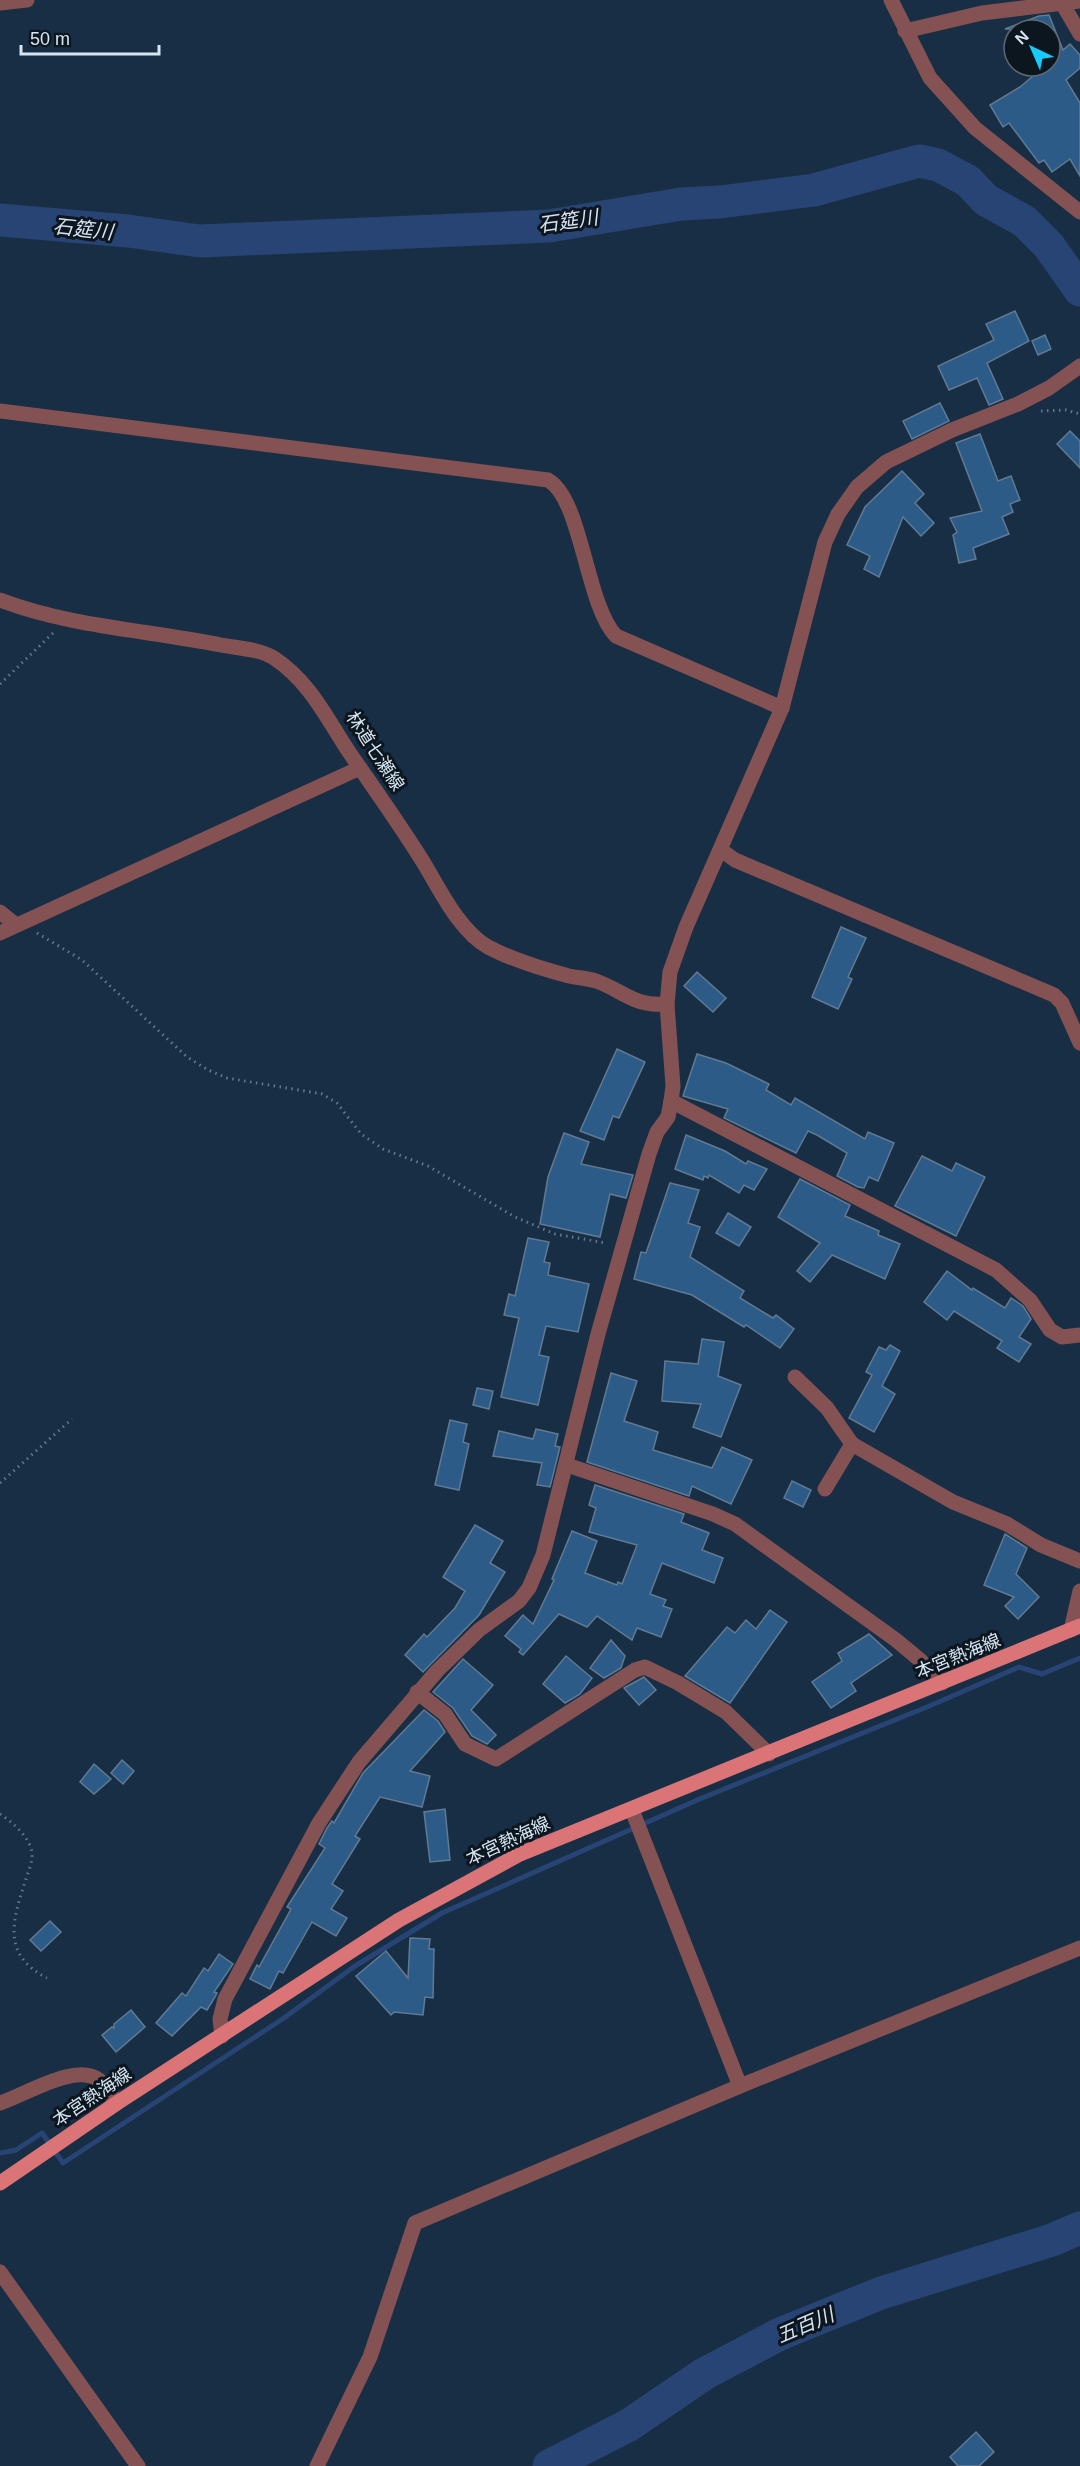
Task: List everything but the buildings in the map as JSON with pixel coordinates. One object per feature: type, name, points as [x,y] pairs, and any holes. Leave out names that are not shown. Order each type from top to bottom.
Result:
[{"type":"main road","name":"本宮熱海線","points":[[0,2183],[117,2103],[399,1920],[453,1888],[520,1854],[1076,1628]]},
{"type":"street","points":[[0,3],[27,0]]},
{"type":"street","points":[[891,0],[930,78],[975,128],[1080,212]]},
{"type":"street","points":[[905,31],[980,6],[1080,1]]},
{"type":"street","points":[[1062,3],[1080,34]]},
{"type":"street","points":[[222,2036],[220,2019],[225,1999],[319,1823],[359,1762],[417,1692],[479,1630],[519,1601],[529,1588],[543,1555],[598,1334],[649,1154],[657,1132],[668,1117],[673,1086],[667,1004],[670,972],[677,950],[782,708],[825,542],[849,498],[866,479],[897,456],[1018,404],[1077,368]]},
{"type":"street","points":[[0,411],[548,480],[556,486],[567,505],[602,614],[616,636],[782,708]]},
{"type":"street","name":"林道七瀬線","points":[[0,600],[62,619],[267,654],[302,680],[326,711],[360,768],[398,822],[445,897],[482,942],[544,970],[595,981],[633,1000],[650,1005],[667,1004]]},
{"type":"street","points":[[0,933],[360,768]]},
{"type":"street","points":[[721,850],[735,860],[1054,995],[1062,1003],[1080,1043]]},
{"type":"street","points":[[0,912],[21,923]]},
{"type":"street","points":[[671,1101],[996,1270],[1030,1300],[1050,1330],[1062,1337],[1080,1335]]},
{"type":"street","points":[[795,1377],[827,1408],[852,1444],[953,1502],[1007,1524],[1041,1545],[1080,1561]]},
{"type":"street","points":[[825,1489],[852,1444]]},
{"type":"street","points":[[567,1466],[713,1514],[735,1524],[872,1622],[920,1659],[942,1683]]},
{"type":"street","points":[[1076,1628],[1080,1591]]},
{"type":"street","points":[[417,1692],[445,1714],[465,1744],[496,1760],[634,1670],[645,1667],[678,1683],[726,1712],[769,1754]]},
{"type":"street","points":[[632,1810],[740,2086]]},
{"type":"street","points":[[317,2466],[370,2357],[415,2223],[740,2086],[1080,1948]]},
{"type":"street","points":[[0,2103],[54,2080],[72,2075],[89,2075],[106,2087],[117,2103]]},
{"type":"street","points":[[0,2272],[138,2466]]},
{"type":"path","points":[[1018,404],[1027,411],[1066,410],[1080,414]]},
{"type":"path","points":[[0,684],[57,629],[62,619]]},
{"type":"path","points":[[21,923],[82,960],[187,1057],[208,1070],[227,1078],[322,1094],[336,1103],[362,1134],[383,1149],[428,1166],[515,1217],[555,1234],[623,1246]]},
{"type":"path","points":[[0,1483],[72,1419]]},
{"type":"path","points":[[0,1814],[17,1828],[32,1850],[32,1862],[12,1920],[12,1948],[23,1965],[47,1978]]},
{"type":"waterway","name":"石筵川","points":[[0,220],[128,231],[200,241],[549,226],[681,204],[720,202],[814,190],[919,161],[938,165],[968,181],[986,200],[1024,221],[1049,246],[1080,290]]},
{"type":"waterway","points":[[0,2153],[16,2150],[42,2133],[63,2163],[284,2018],[355,1966],[442,1913],[702,1798],[927,1707],[1019,1667],[1042,1674],[1080,1658]]},
{"type":"waterway","name":"五百川","points":[[549,2466],[629,2425],[704,2374],[780,2334],[881,2293],[1052,2240],[1080,2228]]}]
